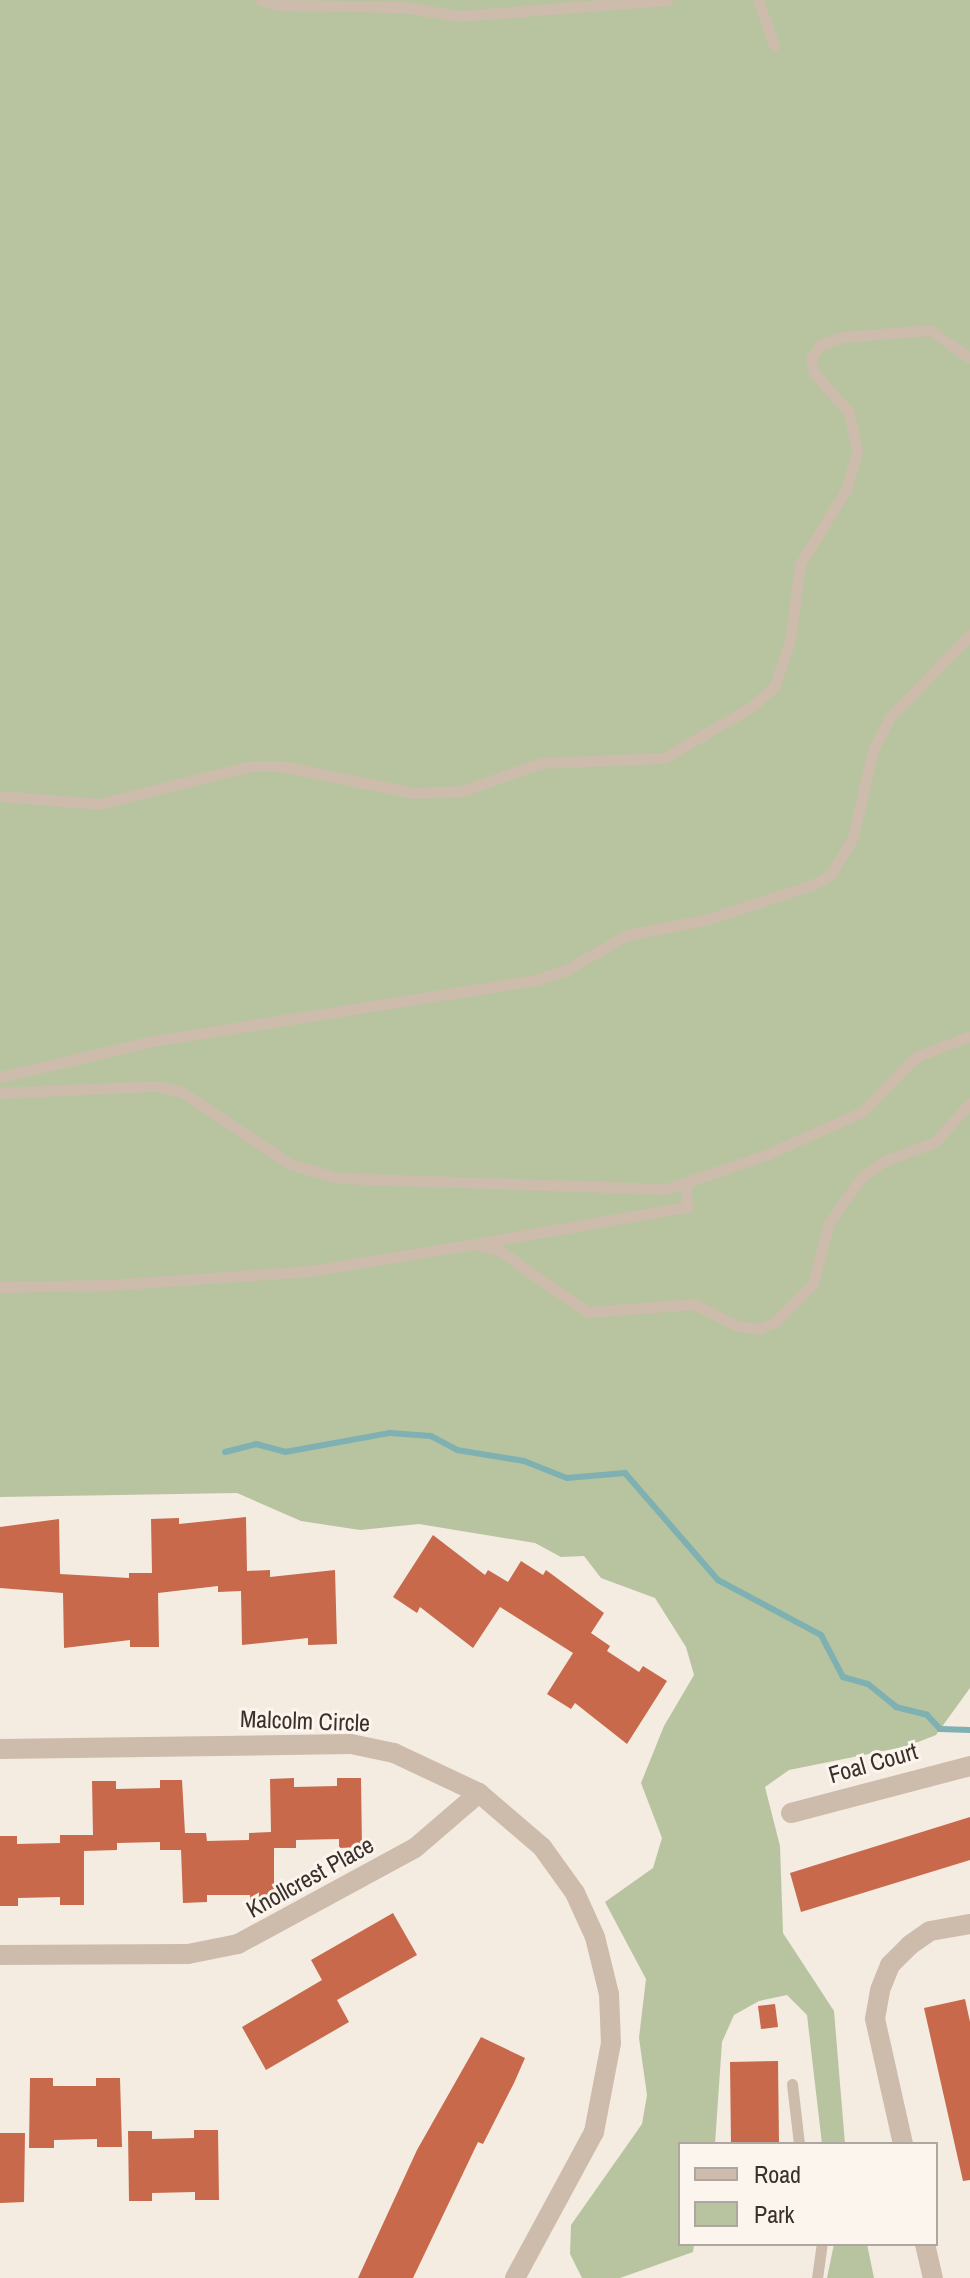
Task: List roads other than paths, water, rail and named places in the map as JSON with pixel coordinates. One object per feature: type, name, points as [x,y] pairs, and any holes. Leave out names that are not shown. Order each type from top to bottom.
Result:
[{"type":"street","name":"Malcolm Circle","points":[[0,1749],[351,1744],[394,1753],[479,1793],[542,1847],[575,1893],[595,1937],[609,1994],[611,2043],[594,2132],[515,2278]]},
{"type":"street","name":"Foal Court","points":[[791,1813],[970,1766]]},
{"type":"street","name":"Knollcrest Place","points":[[0,1955],[188,1954],[238,1944],[415,1848],[479,1793]]},
{"type":"street","points":[[903,2142],[875,2019],[880,1990],[890,1965],[910,1945],[930,1931],[970,1924]]},
{"type":"street","points":[[925,2246],[933,2278]]},
{"type":"lane","points":[[261,0],[278,5],[403,7],[460,16],[667,0]]},
{"type":"lane","points":[[758,0],[774,45]]},
{"type":"lane","points":[[0,796],[99,804],[251,766],[281,766],[400,791],[462,791],[562,760],[664,758],[751,707],[774,687],[790,641],[800,564],[846,490],[857,452],[849,412],[814,373],[811,359],[820,345],[842,337],[930,330],[970,358]]},
{"type":"lane","points":[[0,1077],[154,1041],[539,979],[566,970],[627,935],[705,920],[812,885],[831,875],[853,837],[873,750],[890,717],[970,635]]},
{"type":"lane","points":[[0,1093],[157,1086],[182,1092],[290,1164],[337,1178],[666,1189],[686,1185],[862,1112],[916,1057],[970,1036]]},
{"type":"lane","points":[[475,1244],[498,1250],[588,1312],[694,1304],[737,1326],[758,1329],[775,1322],[813,1283],[829,1223],[860,1179],[882,1162],[935,1142],[970,1103]]},
{"type":"lane","points":[[0,1287],[126,1284],[310,1271],[687,1207],[686,1185]]},
{"type":"lane","points":[[792,2084],[799,2142]]},
{"type":"lane","points":[[817,2278],[822,2246]]},
{"type":"waterway","points":[[225,1452],[256,1444],[285,1452],[390,1433],[431,1436],[457,1450],[524,1461],[567,1478],[625,1473],[718,1580],[821,1635],[843,1677],[868,1684],[896,1707],[927,1715],[940,1729],[970,1730]]}]
